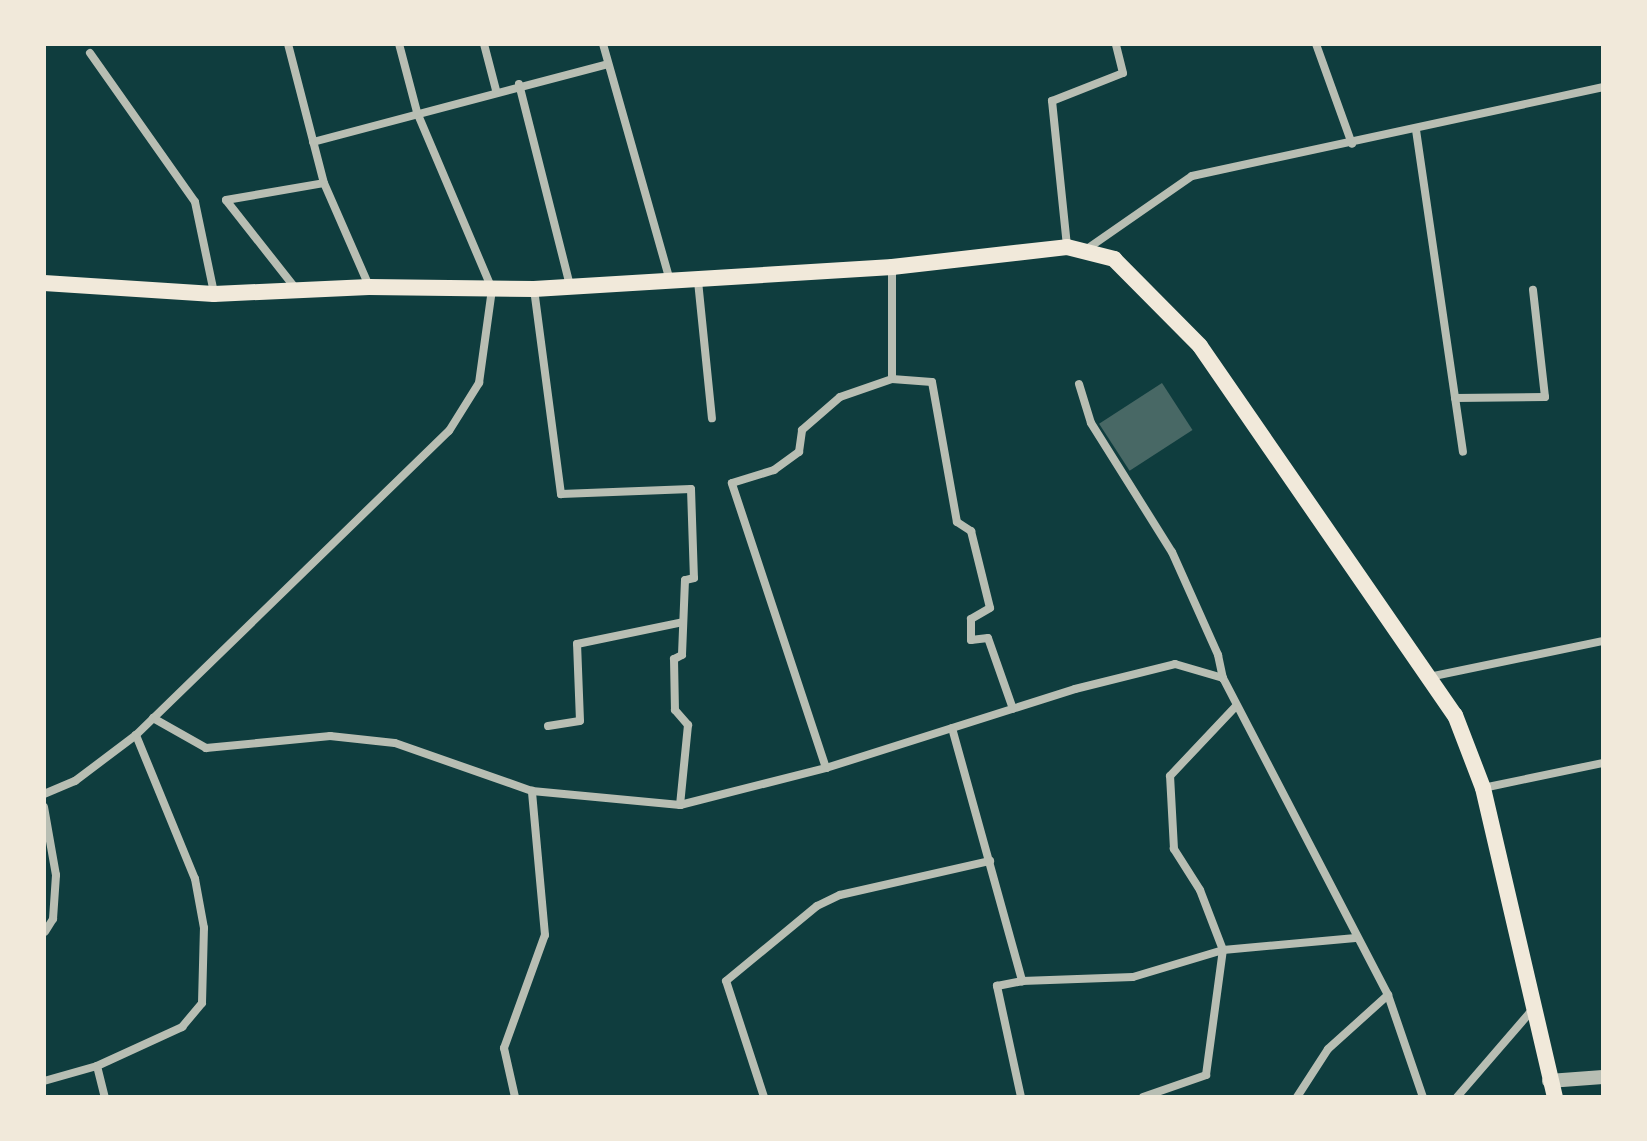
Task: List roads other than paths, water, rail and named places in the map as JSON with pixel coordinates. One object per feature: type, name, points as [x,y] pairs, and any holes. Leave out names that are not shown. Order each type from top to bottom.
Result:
[{"type":"main road","points":[[44,283],[214,294],[369,287],[534,289],[669,278],[698,281],[892,267],[1075,249],[1114,259],[1200,346],[1455,715],[1483,788],[1552,1089]]},
{"type":"street","points":[[288,44],[324,183],[369,287]]},
{"type":"street","points":[[44,794],[75,781],[136,735],[449,431],[479,383],[492,289],[417,112],[399,44]]},
{"type":"street","points":[[484,44],[496,90]]},
{"type":"street","points":[[603,44],[669,278]]},
{"type":"street","points":[[1116,44],[1123,73],[1052,101],[1075,249],[1192,176],[1352,144],[1603,87]]},
{"type":"street","points":[[1316,44],[1352,144]]},
{"type":"street","points":[[90,53],[195,202],[214,294]]},
{"type":"street","points":[[313,142],[496,90],[608,64]]},
{"type":"street","points":[[519,84],[570,287]]},
{"type":"street","points":[[1416,130],[1463,452]]},
{"type":"street","points":[[297,290],[226,200],[324,183]]},
{"type":"street","points":[[892,267],[892,379]]},
{"type":"street","points":[[698,281],[712,418]]},
{"type":"street","points":[[534,289],[561,494],[691,489],[694,578],[685,580],[682,655],[674,659],[675,710],[688,725],[680,805]]},
{"type":"street","points":[[1455,398],[1545,397],[1533,290]]},
{"type":"street","points":[[826,768],[732,483],[774,470],[799,452],[802,430],[840,397],[892,379],[932,382],[957,522],[971,531],[990,608],[971,619],[971,640],[988,638],[1013,709]]},
{"type":"street","points":[[1079,384],[1091,423],[1172,552],[1218,655],[1223,678],[1236,706],[1355,938],[1388,995],[1423,1097]]},
{"type":"street","points":[[548,726],[580,721],[577,644],[683,622]]},
{"type":"street","points":[[1429,677],[1603,641]]},
{"type":"street","points":[[153,718],[206,748],[330,736],[395,743],[532,791],[680,805],[826,768],[1013,709],[1175,664],[1223,678]]},
{"type":"street","points":[[1143,1097],[1206,1075],[1223,950],[1200,890],[1174,849],[1170,776],[1236,706]]},
{"type":"street","points":[[952,728],[1022,981]]},
{"type":"street","points":[[44,1081],[97,1066],[182,1027],[202,1003],[206,971],[195,879],[136,735]]},
{"type":"street","points":[[1483,788],[1603,763]]},
{"type":"street","points":[[515,1097],[504,1048],[545,935],[532,791]]},
{"type":"street","points":[[44,807],[56,875],[53,919],[45,932]]},
{"type":"street","points":[[764,1097],[726,981],[817,906],[840,895],[990,861]]},
{"type":"street","points":[[1021,1097],[997,986],[1022,981],[1133,977],[1223,950],[1355,938]]},
{"type":"street","points":[[1297,1097],[1328,1049],[1388,995]]},
{"type":"street","points":[[1457,1097],[1534,1008]]},
{"type":"street","points":[[97,1066],[105,1097]]},
{"type":"street","points":[[1552,1089],[1603,1077]]}]
